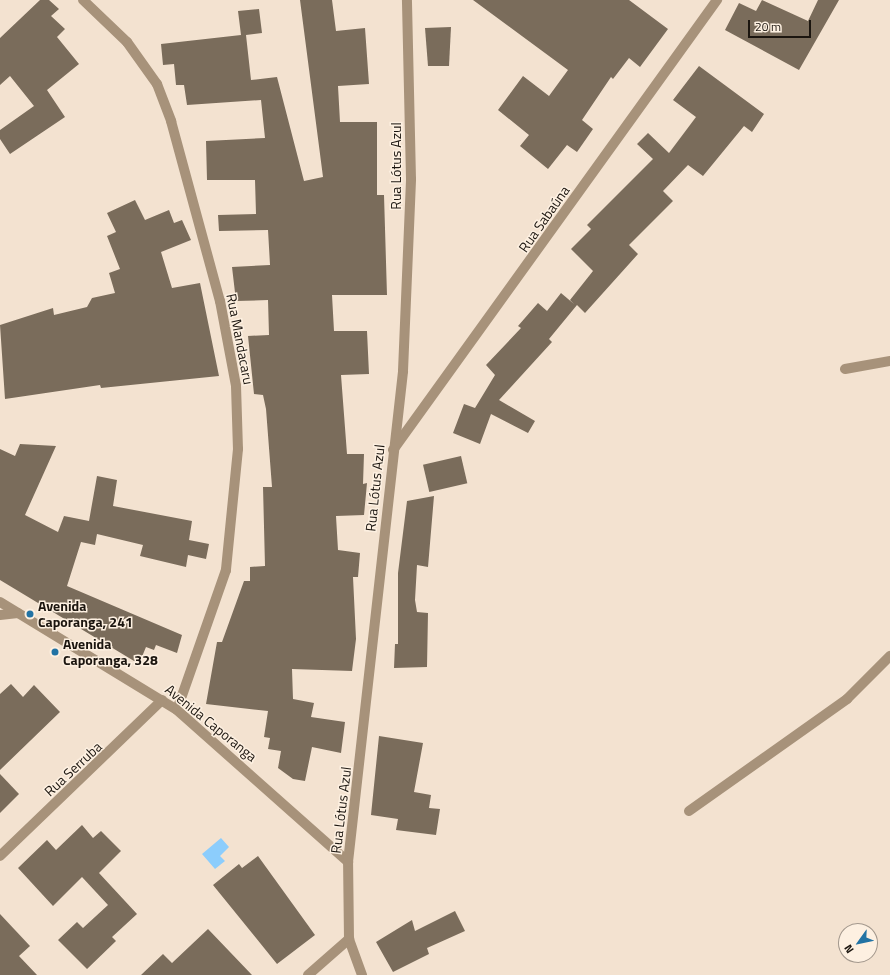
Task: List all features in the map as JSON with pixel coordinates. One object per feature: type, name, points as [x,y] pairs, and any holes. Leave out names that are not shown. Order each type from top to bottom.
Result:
[{"type":"street","name":"Rua Mandacaru","points":[[84,0],[127,42],[157,84],[171,121],[220,301],[236,386],[238,449],[226,570],[177,710]]},
{"type":"street","name":"Rua Lótus Azul","points":[[362,975],[349,939],[348,862],[372,664],[392,452],[403,370],[411,179],[407,0]]},
{"type":"street","name":"Rua Sabaúna","points":[[392,452],[717,0]]},
{"type":"street","points":[[845,370],[890,361]]},
{"type":"street","name":"Avenida Caporanga","points":[[0,602],[177,710],[348,862]]},
{"type":"street","points":[[0,615],[18,613]]},
{"type":"street","points":[[689,811],[847,699],[890,656]]},
{"type":"street","name":"Rua Serruba","points":[[0,856],[162,700]]},
{"type":"street","points":[[308,975],[349,939]]},
{"type":"water","points":[[221,838],[229,847],[220,856],[225,861],[215,869],[202,854]]},
{"type":"building","points":[[40,0],[49,0],[59,9],[51,16],[65,29],[57,37],[79,64],[47,90],[65,117],[10,154],[0,139],[0,130],[34,106],[10,76],[0,85],[0,38]]},
{"type":"building","points":[[300,0],[332,0],[336,31],[365,28],[369,84],[338,86],[340,122],[377,122],[377,195],[384,195],[387,295],[332,295],[334,331],[367,331],[369,374],[341,375],[347,454],[364,454],[363,484],[367,483],[364,515],[336,516],[338,550],[360,553],[358,577],[353,577],[356,639],[352,671],[292,669],[293,699],[314,703],[311,717],[345,722],[341,753],[312,747],[305,781],[293,779],[278,768],[281,751],[268,749],[270,738],[264,737],[268,711],[206,704],[217,642],[222,642],[244,581],[250,581],[250,567],[265,566],[263,487],[272,487],[266,409],[263,395],[254,394],[248,336],[269,335],[268,300],[236,301],[232,267],[270,265],[268,230],[219,231],[218,215],[256,214],[255,180],[207,180],[206,141],[265,138],[261,100],[187,105],[184,85],[176,85],[174,64],[163,65],[161,44],[241,35],[238,11],[259,9],[262,33],[246,35],[251,80],[277,77],[304,181],[323,177]]},
{"type":"building","points":[[473,0],[629,0],[668,29],[640,67],[629,58],[613,79],[611,77],[582,120],[593,129],[577,152],[567,145],[548,169],[520,146],[529,135],[498,110],[523,76],[549,96],[568,70]]},
{"type":"building","points":[[762,0],[808,21],[818,0],[839,0],[799,70],[725,30],[739,3],[756,11]]},
{"type":"building","points":[[451,27],[449,66],[428,66],[425,28]]},
{"type":"building","points":[[699,66],[764,114],[752,132],[744,126],[703,176],[688,165],[663,191],[673,201],[629,245],[638,254],[585,313],[577,305],[549,339],[552,342],[499,400],[535,421],[528,433],[491,414],[480,444],[453,433],[464,404],[475,408],[495,375],[486,365],[521,328],[518,326],[538,303],[547,311],[561,293],[574,304],[570,300],[593,271],[571,249],[591,229],[587,225],[653,159],[637,144],[648,133],[669,153],[696,117],[673,100]]},
{"type":"building","points":[[135,200],[145,220],[169,210],[174,223],[182,220],[191,240],[161,252],[172,288],[200,283],[219,376],[101,388],[100,385],[5,399],[0,325],[53,308],[54,315],[87,307],[92,298],[115,293],[109,273],[120,269],[107,236],[116,232],[107,213]]},
{"type":"building","points":[[20,444],[56,446],[25,515],[58,532],[64,516],[89,521],[97,476],[117,480],[113,506],[192,521],[189,540],[209,544],[206,559],[188,555],[186,567],[140,556],[143,545],[97,534],[95,545],[81,542],[67,586],[182,635],[177,653],[156,645],[154,650],[146,647],[139,664],[0,580],[0,449],[15,456]]},
{"type":"building","points":[[461,456],[467,483],[429,492],[423,465]]},
{"type":"building","points":[[434,496],[428,567],[417,565],[415,600],[417,612],[428,613],[427,667],[394,668],[395,644],[398,644],[398,573],[407,501]]},
{"type":"building","points":[[11,684],[23,697],[34,685],[60,712],[0,770],[0,694]]},
{"type":"building","points":[[379,736],[423,743],[414,792],[431,795],[429,808],[440,809],[436,835],[396,830],[398,819],[371,815]]},
{"type":"building","points":[[0,774],[19,794],[0,813]]},
{"type":"building","points":[[82,825],[93,838],[101,831],[121,851],[99,873],[137,914],[112,937],[116,941],[87,969],[58,940],[77,922],[83,928],[108,905],[82,877],[53,906],[18,868],[47,840],[56,850]]},
{"type":"building","points":[[258,856],[315,935],[277,964],[213,885],[239,864],[242,868]]},
{"type":"building","points":[[455,911],[465,931],[427,948],[429,954],[393,972],[376,942],[412,920],[415,931]]},
{"type":"building","points":[[0,914],[30,946],[19,956],[37,975],[0,975]]},
{"type":"building","points":[[208,929],[252,975],[141,975],[163,954],[172,963]]},
{"type":"place","name":"Avenida Caporanga, 241","points":[[30,614]]},
{"type":"place","name":"Avenida Caporanga, 328","points":[[55,652]]}]
